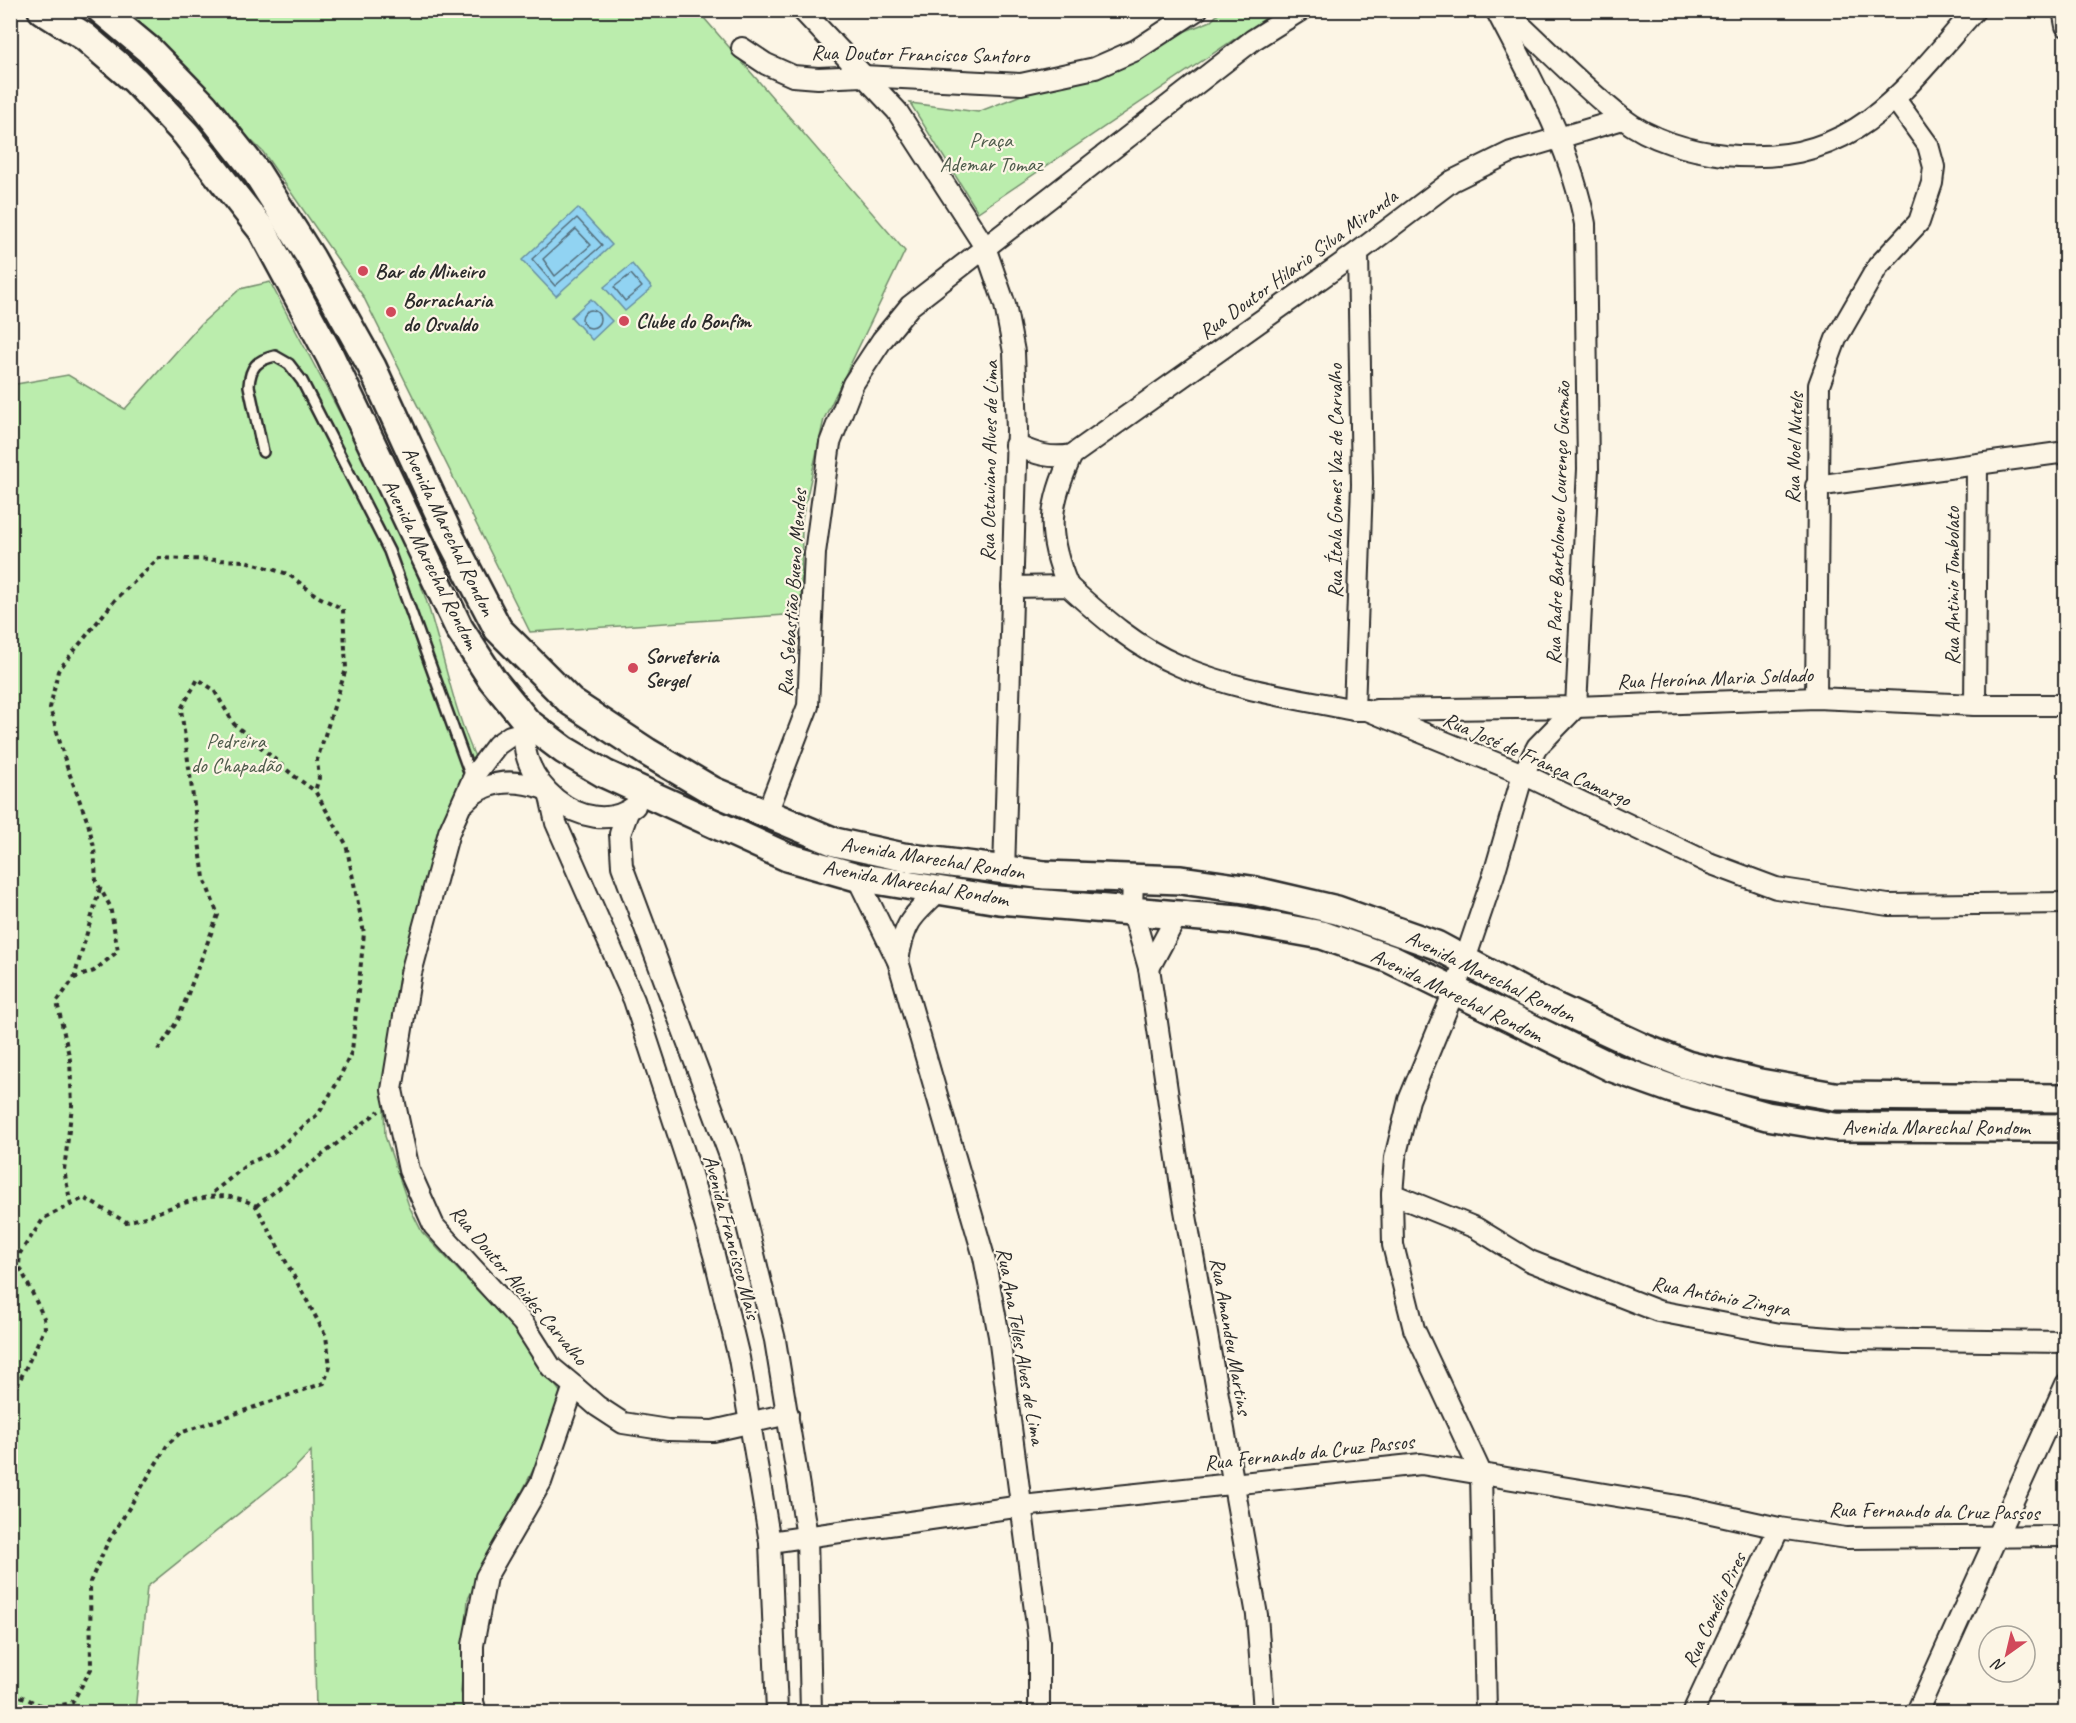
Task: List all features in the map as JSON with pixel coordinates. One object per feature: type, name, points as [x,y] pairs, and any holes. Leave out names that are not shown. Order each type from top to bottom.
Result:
[{"type":"main road","name":"Avenida Marechal Rondom","points":[[42,10],[85,37],[135,80],[186,135],[262,230],[330,356],[459,628],[492,679],[526,727],[584,762],[636,802],[787,857],[856,877],[999,900],[1132,909],[1238,920],[1322,935],[1390,959],[1613,1068],[1672,1089],[1767,1116],[1835,1127],[2066,1128]]},
{"type":"main road","name":"Avenida Marechal Rondon","points":[[100,10],[149,50],[204,106],[257,173],[311,258],[372,367],[458,555],[498,629],[571,702],[647,752],[713,790],[835,842],[903,857],[1004,872],[1192,882],[1251,890],[1296,900],[1391,928],[1466,959],[1527,994],[1686,1065],[1760,1083],[1834,1096],[2066,1098]]},
{"type":"main road","points":[[526,727],[541,709],[571,702]]},
{"type":"main road","points":[[636,802],[649,772],[647,752]]},
{"type":"street","name":"Rua Octaviano Alves de Lima","points":[[802,10],[897,111],[985,247],[1005,304],[1014,352],[1015,445],[1004,872]]},
{"type":"street","name":"Rua Doutor Francisco Santoro","points":[[742,48],[765,64],[793,76],[818,78],[863,76],[1021,84],[1095,68],[1136,50],[1197,10]]},
{"type":"street","name":"Rua Sebastião Bueno Mendes","points":[[767,813],[808,706],[814,553],[830,443],[853,384],[882,340],[910,306],[1253,40],[1301,10]]},
{"type":"street","name":"Rua Padre Bartolomeu Lourenço Gusmão","points":[[1496,10],[1560,137],[1580,194],[1585,224],[1588,469],[1576,707]]},
{"type":"street","points":[[1504,10],[1623,119],[1651,136],[1683,147],[1740,156],[1784,156],[1818,148],[1857,131],[1895,99],[1975,10]]},
{"type":"street","points":[[2062,10],[2066,26]]},
{"type":"street","name":"Rua Noel Nutels","points":[[1816,698],[1818,385],[1836,339],[1878,266],[1918,222],[1932,183],[1934,167],[1928,145],[1895,99]]},
{"type":"street","name":"Rua Doutor Hilario Silva Miranda","points":[[1072,455],[1358,252],[1452,181],[1511,152],[1623,119]]},
{"type":"street","name":"Rua Ítala Gomes Vaz de Carvalho","points":[[1358,252],[1362,484],[1360,710]]},
{"type":"street","points":[[1012,587],[1068,586],[1055,556],[1051,528],[1053,502],[1072,455],[1047,457],[1015,445]]},
{"type":"street","points":[[1816,486],[1977,466],[2066,452]]},
{"type":"street","name":"Rua Antinio Tombolato","points":[[1975,705],[1977,466]]},
{"type":"street","name":"Rua José de França Camargo","points":[[1068,586],[1135,641],[1180,666],[1227,682],[1360,710],[1523,774],[1698,858],[1776,888],[1888,905],[2066,903]]},
{"type":"street","name":"Rua Heroína Maria Soldado","points":[[1360,710],[1576,707],[1816,698],[1975,705],[2066,705]]},
{"type":"street","points":[[1486,1713],[1481,1473],[1414,1329],[1393,1245],[1392,1194],[1395,1158],[1409,1100],[1466,959],[1523,774],[1537,747],[1576,707]]},
{"type":"street","name":"Rua Doutor Alcides Carvalho","points":[[476,1713],[473,1702],[473,1645],[486,1577],[541,1482],[574,1386],[551,1367],[523,1323],[435,1226],[409,1170],[392,1090],[411,973],[449,832],[472,780],[497,745],[526,727]]},
{"type":"street","name":"Avenida Francisco Mais","points":[[526,727],[526,754],[546,792],[564,841],[634,1000],[688,1164],[714,1255],[739,1358],[748,1425],[770,1542],[777,1713]]},
{"type":"street","name":"Rua Doutor Alcides Carvalho","points":[[459,808],[470,796],[487,785],[507,782],[546,792],[572,809],[589,815],[610,817],[636,802]]},
{"type":"street","name":"Avenida Francisco Mais","points":[[636,802],[620,834],[622,866],[730,1156],[775,1340],[807,1536],[811,1713]]},
{"type":"street","name":"Rua Ana Telles Alves de Lima","points":[[856,877],[898,961],[984,1257],[999,1336],[1039,1641],[1039,1713]]},
{"type":"street","name":"Rua Amandeu Martins","points":[[1133,879],[1132,909],[1149,968],[1183,1199],[1257,1615],[1264,1713]]},
{"type":"street","name":"Rua Ana Telles Alves de Lima","points":[[898,961],[902,933],[913,915],[940,890]]},
{"type":"street","points":[[1149,968],[1178,914]]},
{"type":"street","name":"Rua Antônio Zingra","points":[[1392,1194],[1476,1228],[1530,1261],[1658,1311],[1780,1334],[1845,1339],[2066,1342]]},
{"type":"street","points":[[1917,1713],[2066,1384]]},
{"type":"street","points":[[574,1386],[623,1424],[668,1430],[713,1431],[748,1425],[788,1414]]},
{"type":"street","name":"Rua Fernando da Cruz Passos","points":[[770,1542],[1022,1506],[1421,1464],[1684,1507],[1779,1528],[1846,1538],[2066,1536]]},
{"type":"street","name":"Rua Comélio Pires","points":[[1692,1713],[1779,1528]]},
{"type":"lane","points":[[263,452],[249,386],[249,375],[253,366],[261,359],[274,356],[289,364],[302,381],[389,551],[472,780]]},
{"type":"path","points":[[74,978],[94,971],[118,951],[110,906],[96,881],[94,847],[88,823],[67,767],[50,708],[58,671],[115,600],[159,558],[245,561],[288,574],[317,596],[343,609],[346,669],[317,760],[319,778],[315,791]]},
{"type":"path","points":[[10,1412],[13,1394],[45,1328],[44,1318],[19,1265],[20,1253],[44,1218],[84,1198],[126,1222],[211,1194],[249,1163],[274,1152],[319,1113],[352,1051],[364,933],[346,844],[315,791],[294,776],[234,724],[214,690],[198,679],[181,709],[204,878],[218,915],[178,1020],[158,1050]]},
{"type":"path","points":[[71,1205],[64,1170],[72,1106],[70,1060],[57,1002],[74,978],[100,888]]},
{"type":"path","points":[[256,1206],[393,1100]]},
{"type":"path","points":[[10,1691],[46,1708],[72,1703],[91,1669],[90,1582],[107,1544],[168,1444],[180,1433],[324,1383],[330,1366],[326,1336],[256,1206],[237,1196],[211,1194]]},
{"type":"green space","name":"Clube do Bonfim","points":[[120,11],[698,11],[905,251],[824,419],[802,519],[801,614],[530,632],[363,296],[263,152]]},
{"type":"green space","name":"Praça Ademar Tomaz","points":[[1221,11],[1276,11],[978,212],[910,103],[978,112],[1211,21]]},
{"type":"green space","name":"Pedreira do Chapadão","points":[[270,282],[363,459],[414,567],[431,615],[458,712],[476,759],[397,1023],[383,1083],[385,1136],[409,1206],[422,1232],[514,1329],[561,1393],[538,1460],[468,1599],[461,1692],[466,1712],[316,1712],[311,1451],[293,1470],[147,1587],[135,1712],[11,1712],[11,385],[68,375],[125,409],[201,324],[240,289]]},
{"type":"water","points":[[578,208],[612,245],[556,296],[522,260]]},
{"type":"water","points":[[632,264],[652,288],[625,311],[604,287]]},
{"type":"water","points":[[591,299],[612,321],[592,340],[571,317]]},
{"type":"place","name":"Bar do Mineiro","points":[[363,271]]},
{"type":"place","name":"Borracharia do Osvaldo","points":[[391,312]]},
{"type":"place","name":"Clube do Bonfim","points":[[624,321]]},
{"type":"place","name":"Sorveteria Sergel","points":[[633,668]]}]
